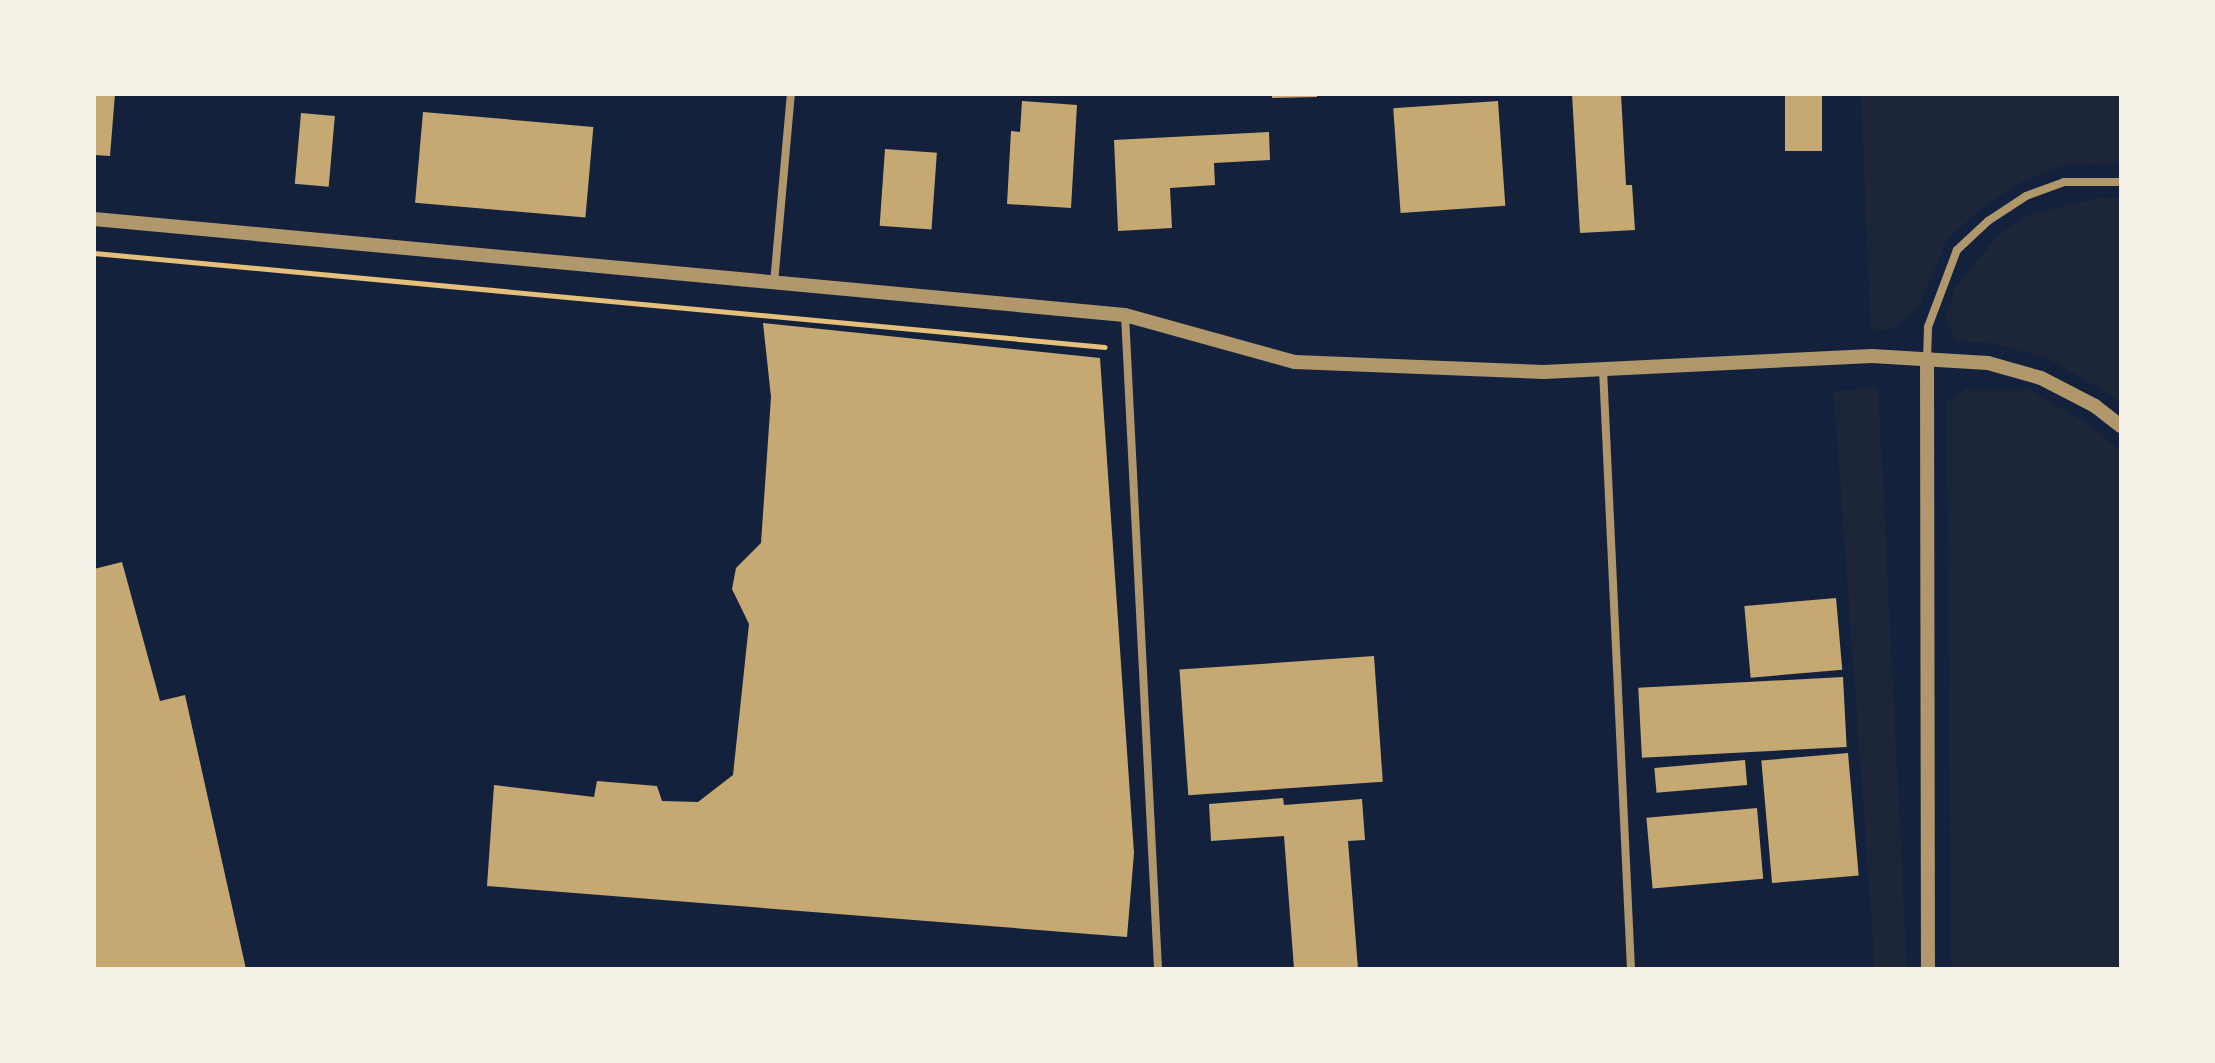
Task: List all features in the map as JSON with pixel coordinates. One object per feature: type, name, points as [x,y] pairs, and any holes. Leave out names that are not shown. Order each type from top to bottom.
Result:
[{"type":"street","points":[[774,283],[791,94]]},
{"type":"street","points":[[1928,969],[1928,327],[1957,250],[1988,221],[2026,196],[2064,182],[2121,182]]},
{"type":"street","points":[[94,219],[1125,315],[1295,362],[1603,369],[1927,358],[1988,363],[2041,378],[2095,406],[2121,426]]},
{"type":"street","points":[[1125,315],[1158,969]]},
{"type":"street","points":[[1603,369],[1631,969]]},
{"type":"path","points":[[94,253],[1127,349]]},
{"type":"shaded area","points":[[1861,94],[2121,94],[2121,163],[2064,165],[2022,182],[1982,207],[1947,240],[1919,307],[1894,328],[1871,332]]},
{"type":"shaded area","points":[[2103,197],[2121,198],[2121,401],[2047,358],[1991,343],[1955,341],[1946,318],[1954,290],[1999,234],[2030,214]]},
{"type":"shaded area","points":[[1878,387],[1907,969],[1875,969],[1834,391]]},
{"type":"shaded area","points":[[1966,389],[2027,389],[2085,422],[2121,451],[2121,969],[1951,969],[1947,401]]},
{"type":"building","points":[[94,94],[115,94],[110,156],[94,155]]},
{"type":"building","points":[[1272,94],[1317,94],[1317,97],[1272,98]]},
{"type":"building","points":[[1572,94],[1621,94],[1626,185],[1632,185],[1635,230],[1580,233]]},
{"type":"building","points":[[1785,94],[1822,94],[1822,151],[1785,151]]},
{"type":"building","points":[[1022,101],[1077,105],[1071,208],[1007,204],[1011,131],[1020,132]]},
{"type":"building","points":[[1498,101],[1505,206],[1401,213],[1393,108]]},
{"type":"building","points":[[423,112],[593,127],[585,218],[415,203]]},
{"type":"building","points":[[301,113],[335,116],[329,187],[295,184]]},
{"type":"building","points":[[1269,132],[1270,160],[1214,163],[1215,185],[1170,188],[1172,228],[1118,231],[1114,140]]},
{"type":"building","points":[[885,149],[937,153],[932,229],[880,226]]},
{"type":"building","points":[[763,323],[1100,358],[1134,853],[1127,937],[487,886],[494,785],[594,797],[597,781],[657,786],[662,801],[698,802],[733,775],[749,624],[732,589],[736,568],[761,543],[771,397]]},
{"type":"building","points":[[122,562],[160,701],[185,695],[246,969],[94,969],[94,569]]},
{"type":"building","points":[[1836,598],[1842,670],[1751,678],[1744,606]]},
{"type":"building","points":[[1374,656],[1383,782],[1188,795],[1179,670]]},
{"type":"building","points":[[1843,677],[1847,747],[1642,758],[1638,688]]},
{"type":"building","points":[[1848,753],[1859,876],[1772,883],[1761,761]]},
{"type":"building","points":[[1745,760],[1747,785],[1657,793],[1654,768]]},
{"type":"building","points":[[1283,798],[1284,805],[1362,799],[1365,840],[1348,841],[1358,969],[1294,969],[1284,836],[1211,841],[1209,804]]},
{"type":"building","points":[[1757,808],[1763,879],[1653,888],[1646,818]]}]
